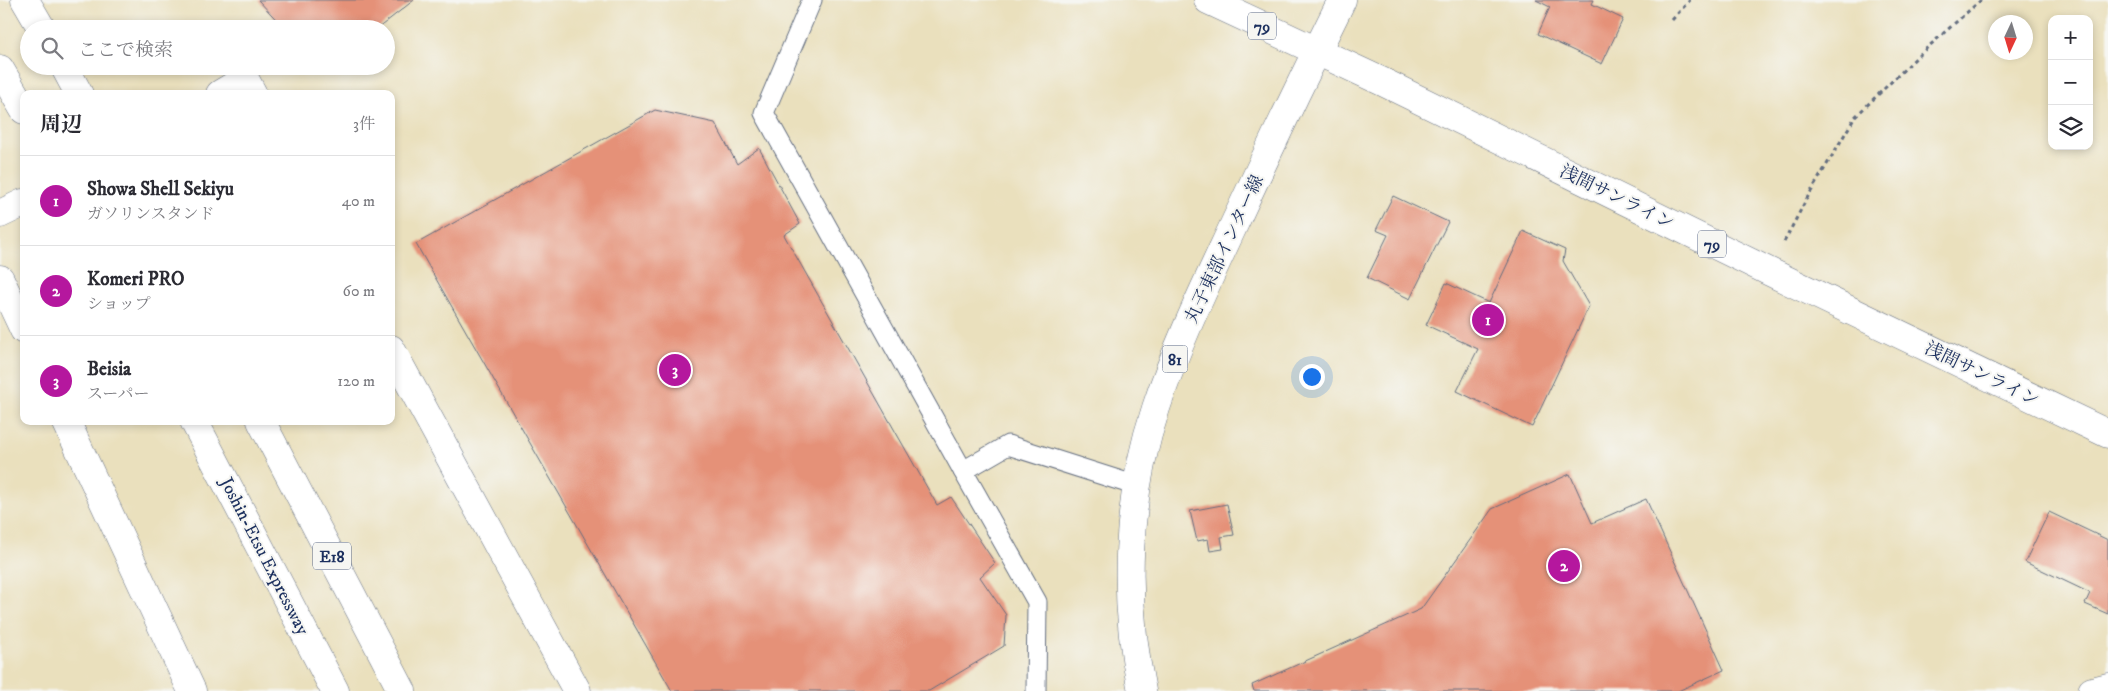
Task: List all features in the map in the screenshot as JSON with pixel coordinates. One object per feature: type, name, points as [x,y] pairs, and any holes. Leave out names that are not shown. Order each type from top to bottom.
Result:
[{"type":"main road","points":[[26,0],[37,20]]},
{"type":"main road","name":"浅間サンライン","points":[[1208,0],[2108,434]]},
{"type":"main road","name":"81","points":[[1317,51],[1342,0]]},
{"type":"main road","name":"丸子東部インター線","points":[[1142,691],[1135,660],[1130,612],[1130,569],[1137,486],[1156,407],[1193,314],[1317,51]]},
{"type":"main road","points":[[0,69],[20,103]]},
{"type":"main road","points":[[69,75],[77,90]]},
{"type":"main road","points":[[227,90],[245,79],[251,90]]},
{"type":"main road","points":[[0,279],[20,322]]},
{"type":"main road","points":[[395,356],[577,691]]},
{"type":"main road","points":[[68,425],[192,691]]},
{"type":"main road","name":"Joshin-Etsu Expressway","points":[[196,425],[335,691]]},
{"type":"main road","name":"E18","points":[[263,425],[402,691]]},
{"type":"main road","points":[[2092,691],[2108,687]]},
{"type":"lane","points":[[812,0],[764,113],[1037,602],[1036,691]]},
{"type":"lane","points":[[963,471],[1008,445],[1137,486]]},
{"type":"path","points":[[1672,20],[1690,0]]},
{"type":"path","points":[[1770,272],[1806,200],[1855,117],[1919,55],[1981,0]]},
{"type":"building","points":[[258,0],[414,0],[388,20],[277,20]]},
{"type":"building","points":[[1536,0],[1594,0],[1592,4],[1623,19],[1602,64],[1538,34],[1550,7]]},
{"type":"building","points":[[655,110],[715,123],[737,164],[759,148],[800,224],[784,235],[937,505],[951,497],[995,563],[980,577],[1006,615],[1004,646],[929,691],[672,691],[416,244]]},
{"type":"building","points":[[1393,196],[1448,222],[1410,299],[1367,278],[1388,235],[1376,230]]},
{"type":"building","points":[[1523,231],[1565,250],[1563,261],[1589,306],[1532,427],[1457,391],[1478,349],[1426,325],[1446,283],[1489,303]]},
{"type":"building","points":[[1570,474],[1592,523],[1646,499],[1724,670],[1678,691],[1254,691],[1252,685],[1421,609],[1492,509]]},
{"type":"building","points":[[1227,504],[1234,535],[1221,537],[1223,549],[1210,551],[1208,539],[1197,541],[1190,511]]},
{"type":"building","points":[[2049,512],[2108,540],[2108,614],[2085,604],[2090,593],[2025,562]]},
{"type":"place","name":"Showa Shell Sekiyu","points":[[1488,320]]},
{"type":"place","name":"Beisia","points":[[675,370]]},
{"type":"place","name":"Komeri PRO","points":[[1564,566]]}]
